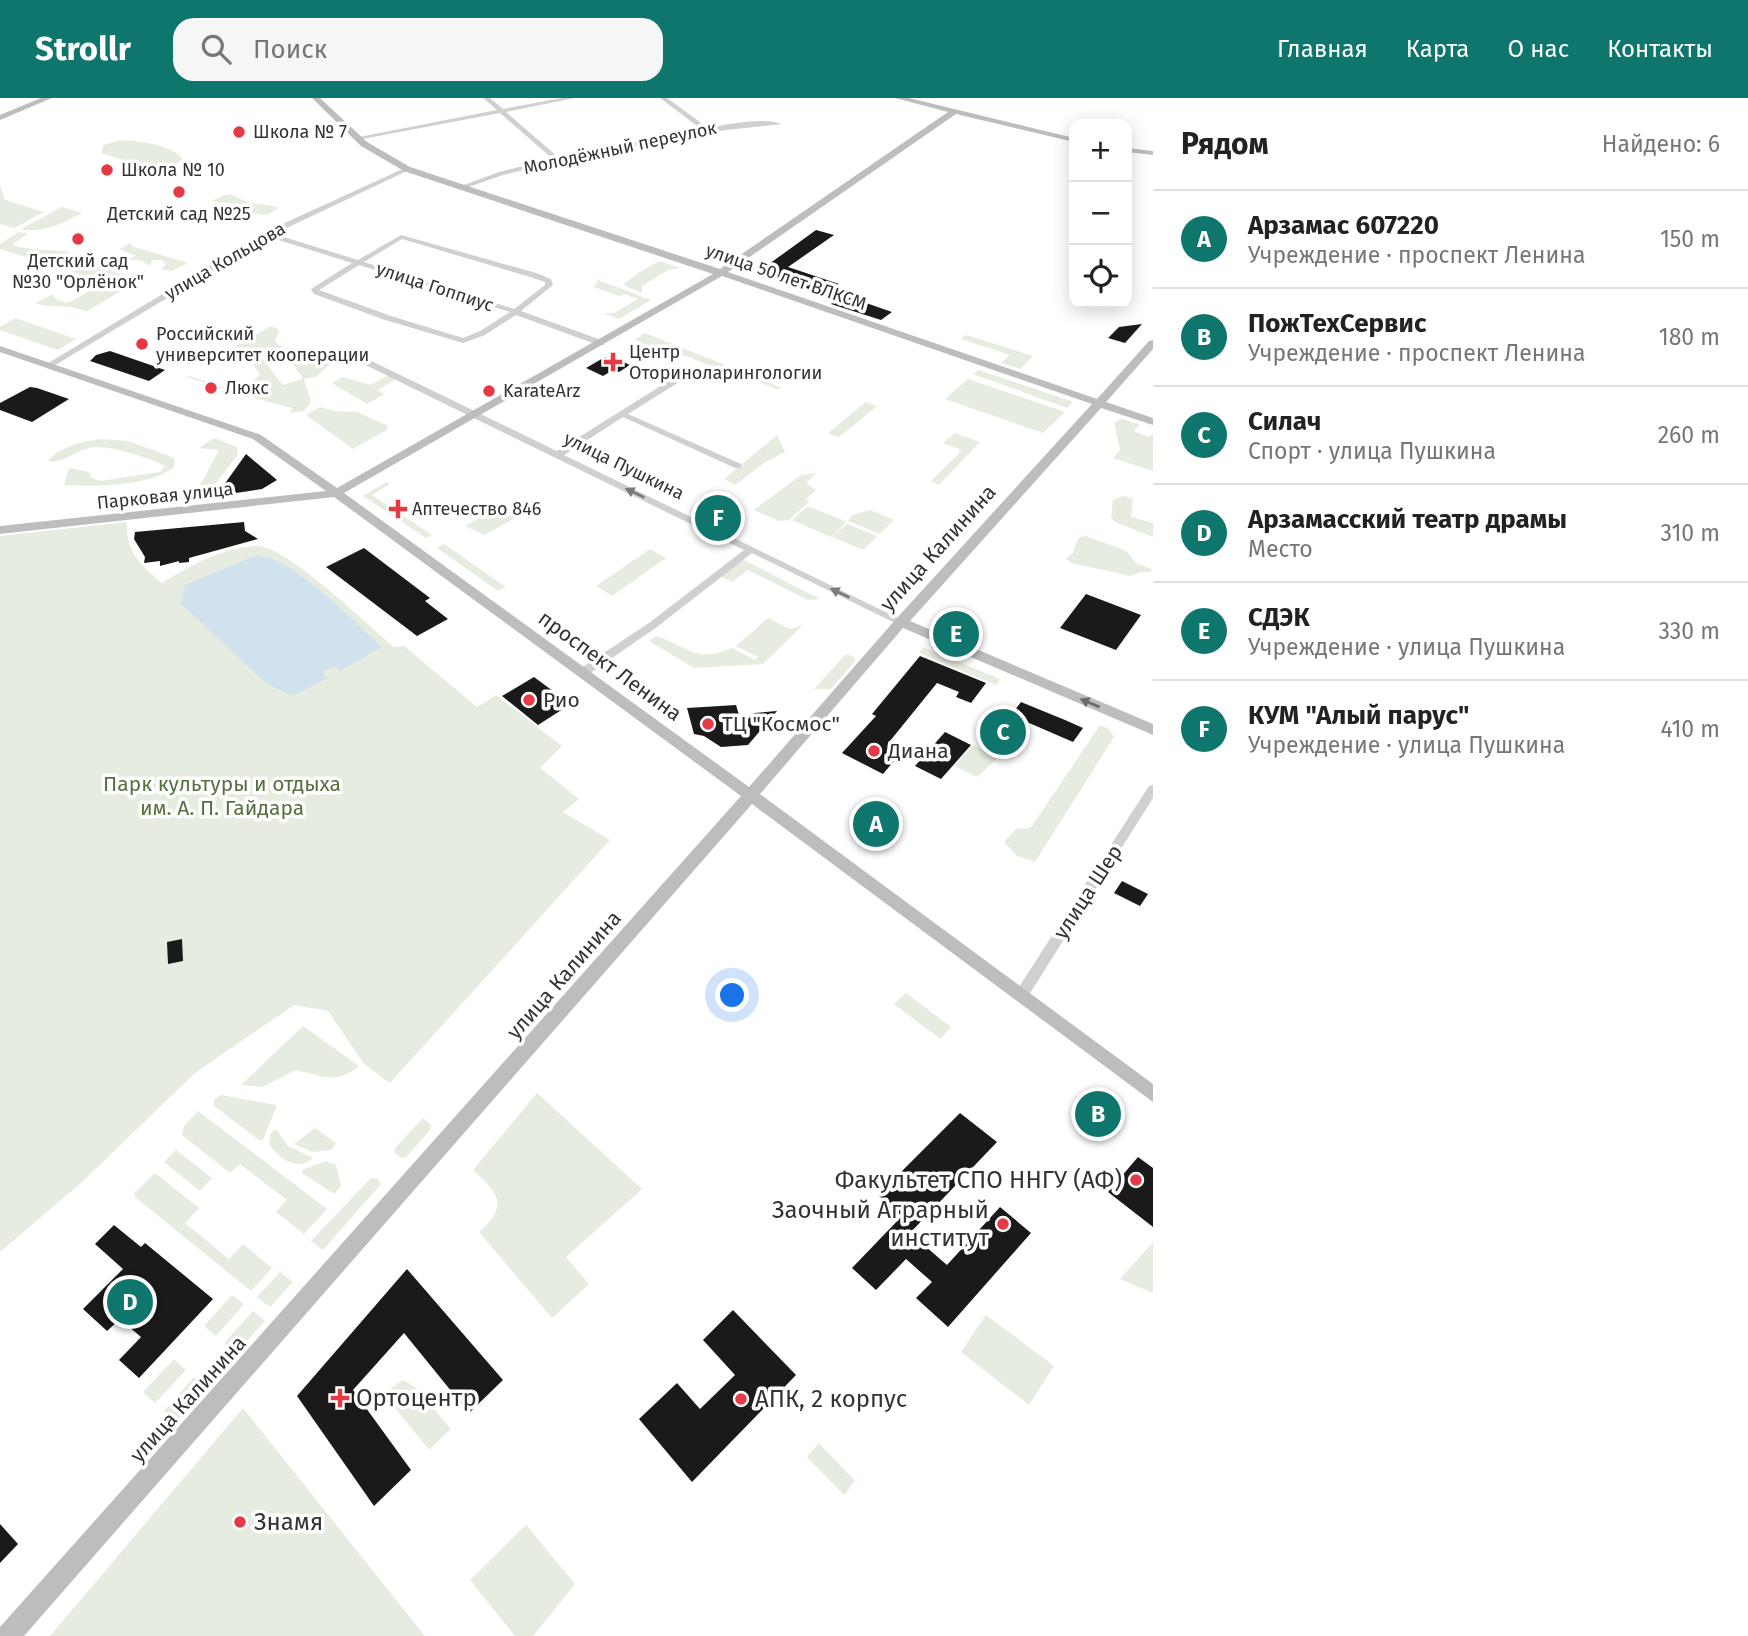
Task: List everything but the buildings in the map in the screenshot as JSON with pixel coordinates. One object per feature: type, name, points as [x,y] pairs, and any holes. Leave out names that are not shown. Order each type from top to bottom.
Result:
[{"type":"street","points":[[0,118],[48,98]]},
{"type":"street","name":"улица 50 лет ВЛКСМ","points":[[316,98],[357,138],[407,169],[721,272],[1153,422]]},
{"type":"street","points":[[486,98],[558,160]]},
{"type":"street","points":[[357,138],[572,98]]},
{"type":"street","points":[[663,98],[707,130]]},
{"type":"street","points":[[899,98],[1069,140]]},
{"type":"street","name":"Парковая улица","points":[[0,530],[334,493],[369,476],[721,272],[955,111]]},
{"type":"street","name":"Молодёжный переулок","points":[[463,187],[488,176],[707,130],[749,122],[779,124]]},
{"type":"street","points":[[1132,151],[1153,153]]},
{"type":"street","name":"улица Кольцова","points":[[49,365],[268,234],[407,169]]},
{"type":"street","name":"улица Гоппиус","points":[[268,234],[601,343]]},
{"type":"street","points":[[401,237],[407,237],[548,281],[545,289],[513,312],[471,340],[455,341],[317,292],[316,289],[401,237]]},
{"type":"street","name":"улица Калинина","points":[[8,1636],[901,622],[1153,343]]},
{"type":"street","name":"проспект Ленина","points":[[0,349],[257,437],[1022,994],[1153,1094]]},
{"type":"street","name":"улица Пушкина","points":[[348,353],[901,622],[1153,730]]},
{"type":"street","points":[[557,455],[681,377]]},
{"type":"street","points":[[622,414],[738,466]]},
{"type":"street","points":[[582,673],[653,625],[751,549]]},
{"type":"street","name":"улица Шер","points":[[1022,994],[1153,789]]},
{"type":"green space","points":[[120,140],[163,147],[183,159],[175,164],[154,166],[132,163],[102,153],[103,145]]},
{"type":"green space","points":[[0,185],[5,200],[44,212],[14,228],[0,224]]},
{"type":"green space","points":[[230,194],[247,202],[278,207],[273,212],[261,215],[229,203],[212,201]]},
{"type":"green space","points":[[62,207],[82,213],[45,229],[21,229]]},
{"type":"green space","points":[[19,232],[27,234],[12,245],[69,252],[67,262],[82,262],[136,278],[96,274],[89,281],[74,283],[80,274],[0,249],[0,244]]},
{"type":"green space","points":[[131,243],[131,246],[188,263],[172,271],[161,269],[166,265],[162,260],[152,260],[150,266],[142,261],[128,259],[136,256],[119,249]]},
{"type":"green space","points":[[659,261],[680,268],[668,270],[642,286],[642,293],[623,285],[638,273]]},
{"type":"green space","points":[[598,280],[651,300],[619,319],[603,313],[614,313],[638,299],[625,294],[619,296],[594,287]]},
{"type":"green space","points":[[112,282],[134,283],[86,312],[35,303],[53,294],[54,298],[66,303]]},
{"type":"green space","points":[[15,318],[76,339],[58,350],[0,330],[0,327]]},
{"type":"green space","points":[[271,326],[279,330],[275,342],[285,349],[319,348],[342,353],[316,377],[304,379],[311,402],[304,411],[290,413],[292,408],[187,377],[239,392],[260,375],[248,356],[229,350]],"holes":[[[285,352],[303,379],[283,385],[260,356]]]},
{"type":"green space","points":[[645,333],[780,387],[779,390],[731,370],[727,373],[684,355],[679,358],[635,340]]},
{"type":"green space","points":[[966,335],[1033,356],[1020,369],[1001,363],[1010,355],[961,339]]},
{"type":"green space","points":[[979,370],[1073,402],[1067,408],[973,374]]},
{"type":"green space","points":[[388,375],[396,379],[378,390],[384,394],[367,404],[332,383],[342,377],[371,385]]},
{"type":"green space","points":[[968,379],[1065,412],[1043,433],[945,399]]},
{"type":"green space","points":[[866,402],[877,406],[839,437],[828,433]]},
{"type":"green space","points":[[320,407],[357,412],[388,426],[387,430],[353,449],[306,415]]},
{"type":"green space","points":[[1121,419],[1140,424],[1134,431],[1148,437],[1153,434],[1153,471],[1113,458],[1120,450],[1114,423]]},
{"type":"green space","points":[[955,433],[980,442],[939,485],[931,481],[962,450],[943,443]]},
{"type":"green space","points":[[777,435],[785,452],[764,463],[735,485],[724,479]]},
{"type":"green space","points":[[214,438],[237,447],[238,454],[206,497],[197,491],[219,450],[199,448]]},
{"type":"green space","points":[[100,439],[128,441],[169,456],[175,459],[174,467],[137,482],[64,485],[69,468],[89,472],[92,478],[100,481],[160,472],[165,466],[128,452],[97,447],[58,461],[48,461],[65,448]]},
{"type":"green space","points":[[816,473],[806,483],[816,490],[806,499],[809,502],[789,520],[779,521],[754,510],[801,475]]},
{"type":"green space","points":[[386,482],[390,484],[372,495],[432,535],[426,538],[363,496]]},
{"type":"green space","points":[[1123,496],[1133,499],[1131,517],[1153,523],[1153,537],[1115,522],[1111,517],[1113,500]]},
{"type":"green space","points":[[808,506],[847,522],[831,537],[792,520]]},
{"type":"green space","points":[[870,510],[894,520],[880,534],[848,521],[852,515]]},
{"type":"green space","points":[[520,515],[485,535],[465,526],[478,519]]},
{"type":"green space","name":"Парк культуры и отдыха им. А. П. Гайдара","points":[[127,522],[129,541],[136,557],[162,583],[219,554],[244,547],[270,549],[306,572],[394,647],[404,646],[477,707],[496,695],[562,746],[540,768],[579,799],[563,812],[610,840],[390,1083],[364,1064],[328,1011],[294,1005],[195,1073],[82,1182],[0,1252],[0,536]]},
{"type":"green space","points":[[847,524],[877,536],[863,550],[832,537]]},
{"type":"green space","points":[[1086,536],[1126,551],[1136,563],[1151,569],[1151,572],[1130,576],[1072,563],[1066,559],[1073,553],[1078,538]]},
{"type":"green space","points":[[444,544],[506,587],[498,591],[437,548]]},
{"type":"green space","points":[[650,549],[666,558],[612,596],[596,586]]},
{"type":"green space","points":[[742,559],[820,599],[808,600],[748,570],[732,582],[720,576]]},
{"type":"green space","points":[[768,618],[790,629],[803,625],[763,664],[694,668],[649,641],[657,636],[701,654],[732,648],[755,660],[758,657],[736,646]]},
{"type":"green space","points":[[923,647],[1000,679],[996,685],[919,653]]},
{"type":"green space","points":[[846,654],[854,657],[855,661],[831,689],[814,689]]},
{"type":"green space","points":[[1100,725],[1109,729],[1114,737],[1035,862],[1017,856],[1004,842],[1017,828],[1027,829],[1032,826]]},
{"type":"green space","points":[[973,745],[998,758],[977,777],[955,766]]},
{"type":"green space","points":[[906,993],[951,1027],[940,1039],[894,1004]]},
{"type":"green space","points":[[303,1026],[359,1066],[343,1076],[328,1077],[295,1070],[263,1087],[241,1085]]},
{"type":"green space","points":[[537,1093],[642,1189],[566,1257],[589,1284],[552,1318],[479,1232],[494,1214],[497,1200],[489,1186],[473,1170]]},
{"type":"green space","points":[[221,1095],[277,1105],[263,1140],[259,1140],[214,1106],[214,1100]]},
{"type":"green space","points":[[198,1111],[327,1209],[304,1234],[276,1212],[287,1200],[240,1164],[230,1173],[182,1135],[184,1126]]},
{"type":"green space","points":[[423,1118],[430,1124],[431,1129],[406,1157],[401,1158],[395,1153],[395,1148]]},
{"type":"green space","points":[[315,1128],[336,1143],[331,1150],[312,1152],[294,1144]]},
{"type":"green space","points":[[276,1129],[288,1146],[313,1158],[301,1164],[283,1159],[269,1144],[271,1133]]},
{"type":"green space","points":[[176,1150],[212,1178],[200,1191],[164,1162]]},
{"type":"green space","points":[[326,1161],[336,1165],[341,1186],[334,1194],[302,1173],[302,1170]]},
{"type":"green space","points":[[155,1173],[199,1208],[185,1223],[229,1259],[243,1244],[272,1268],[251,1291],[135,1197],[135,1193]]},
{"type":"green space","points":[[371,1178],[378,1179],[381,1184],[323,1250],[311,1241]]},
{"type":"green space","points":[[1153,1242],[1153,1293],[1120,1279]]},
{"type":"green space","points":[[280,1272],[293,1282],[270,1307],[257,1297]]},
{"type":"green space","points":[[232,1295],[244,1304],[216,1336],[204,1326]]},
{"type":"green space","points":[[253,1311],[265,1321],[236,1353],[224,1343]]},
{"type":"green space","points":[[986,1315],[1054,1366],[1029,1405],[961,1352]]},
{"type":"green space","points":[[174,1359],[186,1370],[155,1403],[143,1392]]},
{"type":"green space","points":[[194,1377],[206,1388],[176,1422],[164,1411]]},
{"type":"green space","points":[[403,1380],[415,1387],[451,1429],[429,1450],[388,1399],[391,1388]]},
{"type":"green space","name":"Знамя","points":[[243,1408],[425,1636],[50,1636]]},
{"type":"green space","points":[[819,1443],[855,1481],[844,1495],[807,1457]]},
{"type":"green space","points":[[526,1525],[575,1584],[533,1636],[515,1636],[470,1580]]},
{"type":"water","points":[[257,555],[272,559],[306,579],[382,647],[340,671],[334,666],[322,672],[328,678],[293,696],[268,685],[181,604],[185,585]]},
{"type":"place","name":"Школа № 7","points":[[239,132]]},
{"type":"place","name":"Школа № 10","points":[[107,170]]},
{"type":"place","name":"Детский сад №25","points":[[179,192]]},
{"type":"place","name":"Детский сад №30 \"Орлёнок\"","points":[[78,239]]},
{"type":"place","name":"Российский университет кооперации","points":[[142,344]]},
{"type":"place","name":"Центр Оториноларингологии","points":[[613,362]]},
{"type":"place","name":"Люкс","points":[[211,388]]},
{"type":"place","name":"KarateArz","points":[[489,391]]},
{"type":"place","name":"Аптечество 846","points":[[398,509]]},
{"type":"place","name":"КУМ \"Алый парус\"","points":[[718,518]]},
{"type":"place","name":"СДЭК","points":[[956,634]]},
{"type":"place","name":"Рио","points":[[529,700]]},
{"type":"place","name":"ТЦ \"Космос\"","points":[[708,724]]},
{"type":"place","name":"Силач","points":[[1003,732]]},
{"type":"place","name":"Диана","points":[[874,751]]},
{"type":"place","name":"Арзамас 607220","points":[[876,824]]},
{"type":"place","name":"ПожТехСервис","points":[[1098,1114]]},
{"type":"place","name":"Факультет СПО ННГУ (АФ)","points":[[1136,1180]]},
{"type":"place","name":"Заочный Аграрный институт","points":[[1003,1224]]},
{"type":"place","name":"Арзамасский театр драмы","points":[[130,1302]]},
{"type":"place","name":"Ортоцентр","points":[[340,1398]]},
{"type":"place","name":"АПК, 2 корпус","points":[[741,1399]]},
{"type":"place","name":"Знамя","points":[[240,1522]]}]
